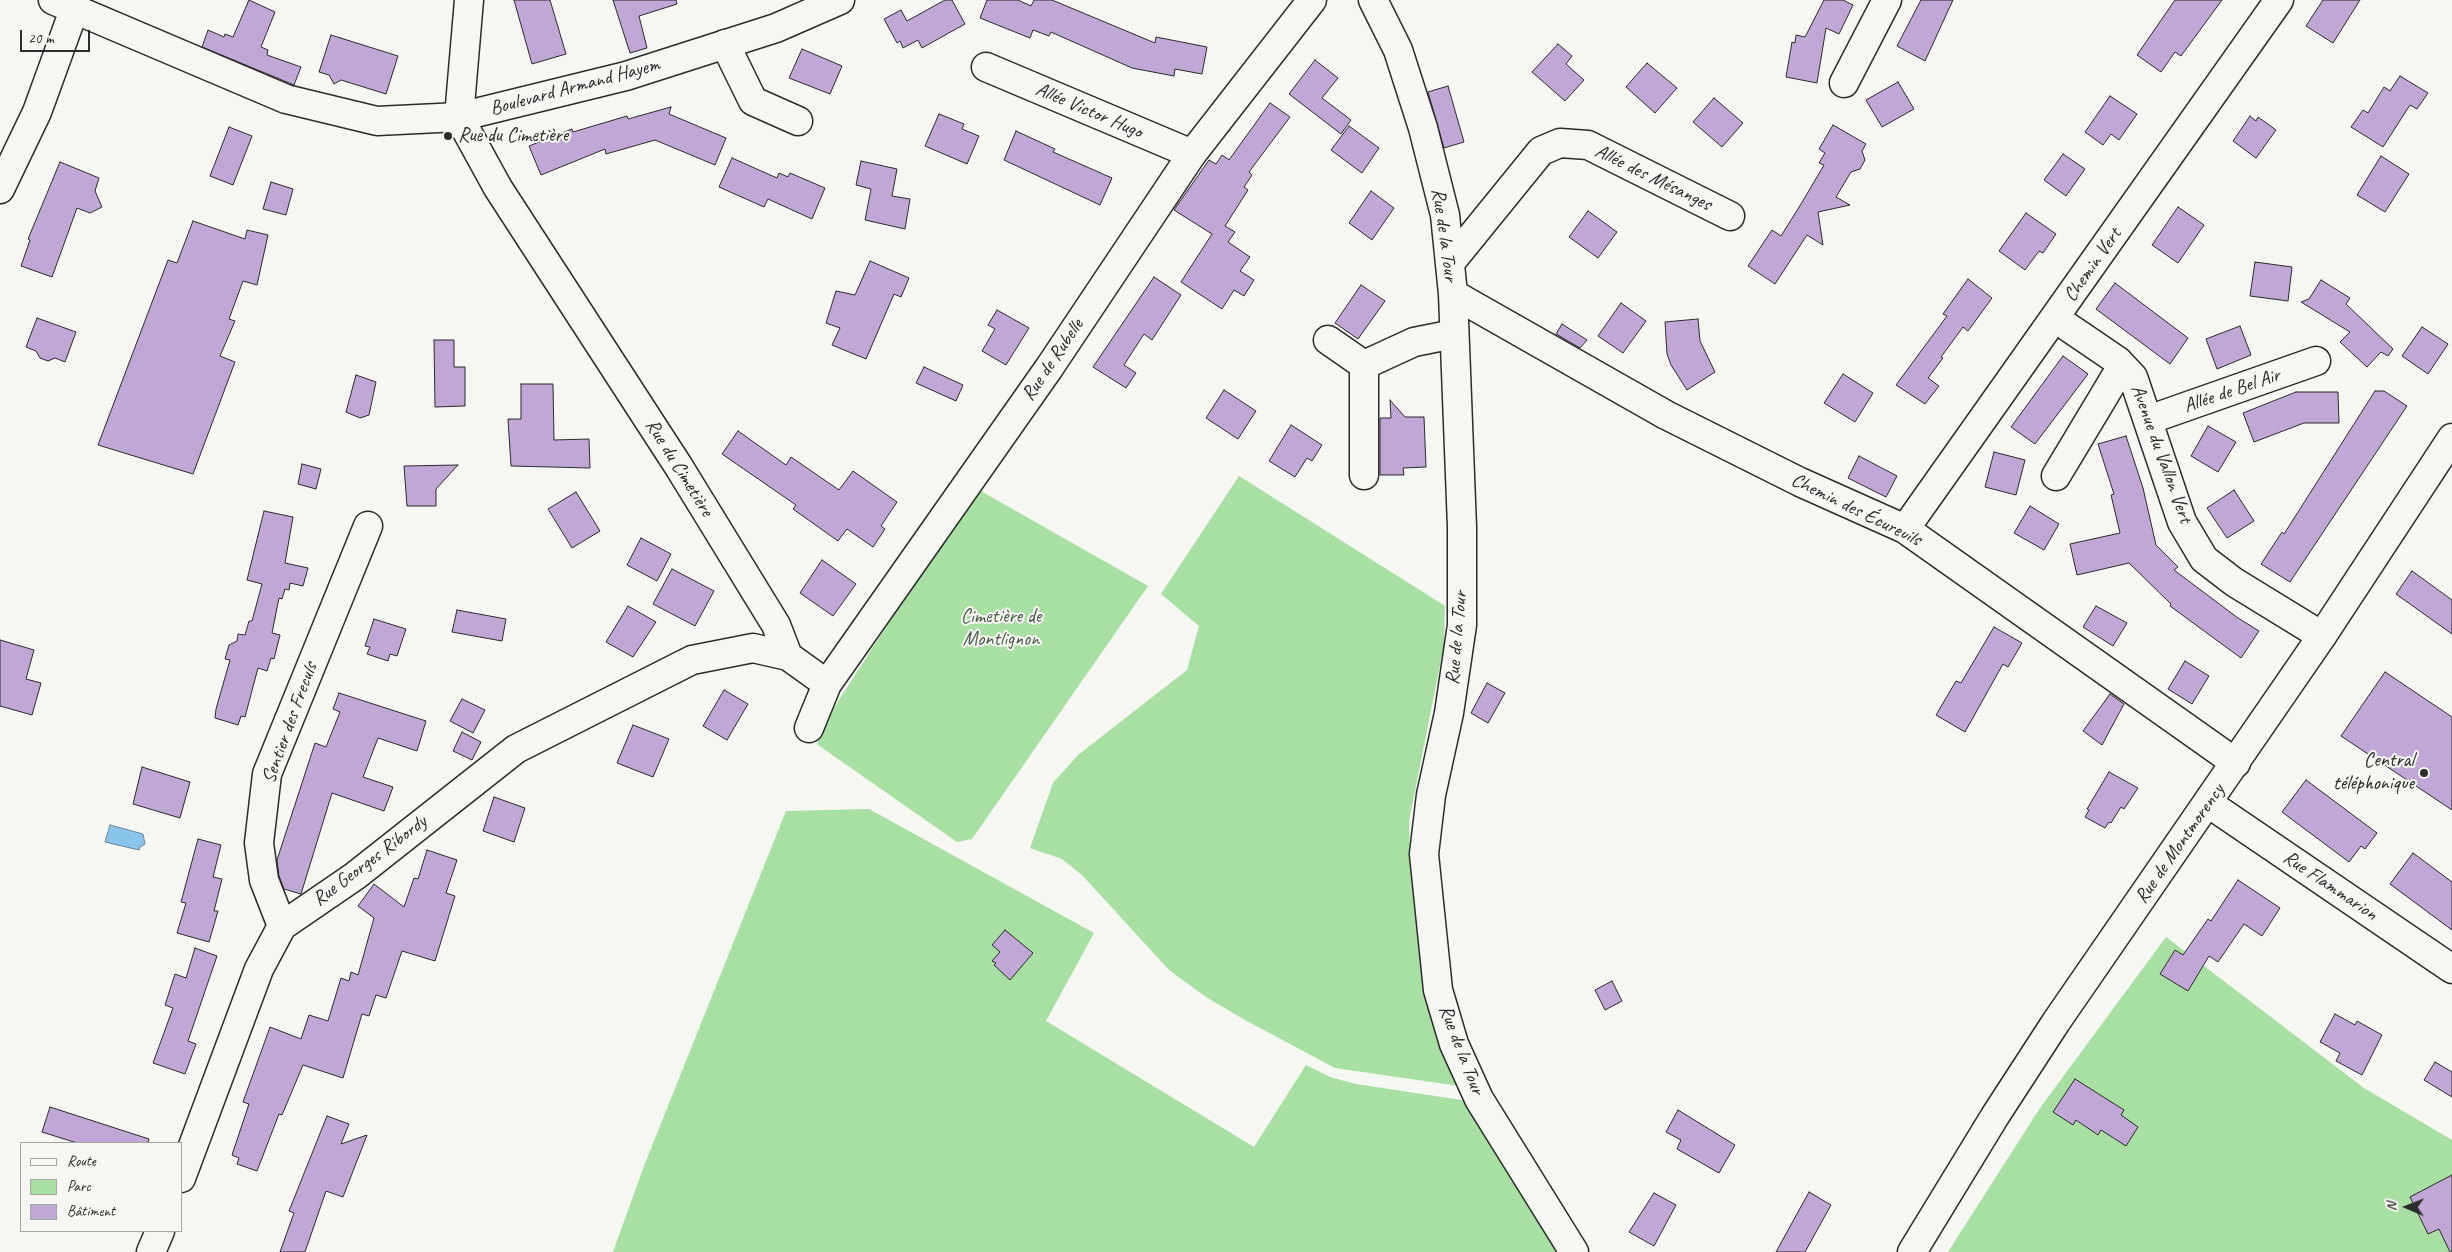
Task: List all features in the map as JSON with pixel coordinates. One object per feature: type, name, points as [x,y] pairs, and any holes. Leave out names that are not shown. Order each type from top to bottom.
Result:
[{"type":"street","points":[[459,117],[469,0]]},
{"type":"street","name":"Boulevard Armand Hayem","points":[[64,5],[286,99],[377,121],[459,117],[626,76],[776,28],[840,0]]},
{"type":"street","name":"Rue de Rubelle","points":[[809,728],[827,684],[1049,368],[1192,154],[1312,0]]},
{"type":"street","name":"Rue de la Tour","points":[[1373,0],[1398,50],[1423,128],[1445,215],[1453,294],[1462,527],[1462,624],[1449,713],[1431,795],[1424,854],[1438,990],[1454,1044],[1479,1099],[1574,1252]]},
{"type":"street","points":[[1844,84],[1888,0]]},
{"type":"street","name":"Chemin Vert","points":[[1906,529],[2279,0]]},
{"type":"street","points":[[0,189],[37,112],[64,5]]},
{"type":"street","points":[[725,44],[753,101],[798,121]]},
{"type":"street","name":"Allée Victor Hugo","points":[[986,68],[1192,154]]},
{"type":"street","name":"Rue du Cimetière","points":[[459,117],[498,188],[679,467],[776,625],[788,656]]},
{"type":"street","name":"Allée des Mésanges","points":[[1450,263],[1541,151],[1560,144],[1588,145],[1730,216]]},
{"type":"street","name":"Chemin des Écureuils","points":[[1453,294],[1666,415],[1800,482],[1906,529],[2236,763]]},
{"type":"street","name":"Avenue du Vallon Vert","points":[[2068,327],[2133,376],[2182,522],[2204,559],[2234,582],[2322,636]]},
{"type":"street","points":[[1364,365],[1414,342],[1454,334]]},
{"type":"street","points":[[1328,340],[1364,365]]},
{"type":"street","name":"Allée de Bel Air","points":[[2148,420],[2316,361]]},
{"type":"street","points":[[1364,365],[1364,476]]},
{"type":"street","points":[[2056,476],[2122,366]]},
{"type":"street","name":"Rue de Montmorency","points":[[1912,1252],[2051,1030],[2236,763],[2452,438]]},
{"type":"street","name":"Sentier des Freculs","points":[[282,926],[264,880],[259,843],[267,774],[368,526]]},
{"type":"street","name":"Rue Georges Ribordy","points":[[182,1175],[259,969],[282,926],[355,876],[516,750],[692,660],[753,648],[788,656]]},
{"type":"street","points":[[788,656],[827,684]]},
{"type":"street","name":"Rue Flammarion","points":[[2208,804],[2452,969]]},
{"type":"street","points":[[151,1252],[160,1232]]},
{"type":"green space","points":[[1239,476],[1445,606],[1444,645],[1409,821],[1410,863],[1428,996],[1459,1086],[1335,1068],[1245,1020],[1206,997],[1169,970],[1083,876],[1062,859],[1030,848],[1053,783],[1078,755],[1187,670],[1199,626],[1161,594]]},
{"type":"green space","name":"Cimetière de Montlignon","points":[[979,490],[1148,586],[972,839],[957,842],[818,745],[817,734],[910,590]]},
{"type":"green space","points":[[869,809],[1094,933],[1046,1021],[1254,1147],[1306,1065],[1330,1077],[1356,1084],[1468,1101],[1565,1252],[613,1252],[644,1166],[786,811]]},
{"type":"green space","points":[[2166,937],[2364,1088],[2452,1140],[2452,1252],[1948,1252],[2040,1108]]},
{"type":"water","points":[[110,825],[143,834],[145,844],[139,850],[105,842]]},
{"type":"building","points":[[249,0],[275,12],[261,47],[268,50],[267,55],[301,67],[294,85],[202,47],[208,30],[224,37],[225,34],[233,37]]},
{"type":"building","points":[[514,0],[550,0],[566,54],[532,64]]},
{"type":"building","points":[[613,0],[676,0],[677,4],[639,16],[647,48],[630,53]]},
{"type":"building","points":[[945,0],[952,0],[965,24],[922,48],[918,40],[903,48],[900,41],[897,43],[884,19],[901,10],[907,21]]},
{"type":"building","points":[[987,0],[1018,0],[1031,6],[1034,0],[1052,0],[1155,43],[1156,37],[1207,47],[1202,74],[1175,69],[1174,76],[1132,68],[1051,32],[1049,36],[1033,30],[1030,38],[980,18]]},
{"type":"building","points":[[1824,0],[1843,0],[1853,5],[1839,34],[1826,28],[1817,83],[1786,77],[1792,42],[1795,43],[1796,35],[1805,37]]},
{"type":"building","points":[[1921,0],[1953,0],[1925,61],[1897,46]]},
{"type":"building","points":[[2175,0],[2222,0],[2181,56],[2175,52],[2161,72],[2137,55]]},
{"type":"building","points":[[2323,0],[2360,0],[2333,43],[2306,26]]},
{"type":"building","points":[[331,35],[398,56],[386,94],[341,80],[334,84],[329,75],[319,72]]},
{"type":"building","points":[[1558,44],[1572,56],[1566,64],[1584,80],[1565,101],[1532,72]]},
{"type":"building","points":[[802,49],[842,66],[830,94],[789,78]]},
{"type":"building","points":[[1315,60],[1338,78],[1322,98],[1351,120],[1341,134],[1289,94]]},
{"type":"building","points":[[1647,63],[1677,88],[1655,113],[1626,87]]},
{"type":"building","points":[[2400,76],[2428,93],[2417,109],[2410,105],[2383,147],[2351,127],[2363,110],[2368,113],[2384,87],[2390,91]]},
{"type":"building","points":[[1898,82],[1914,109],[1882,127],[1866,100]]},
{"type":"building","points":[[1448,86],[1464,142],[1444,148],[1428,92]]},
{"type":"building","points":[[2110,96],[2137,114],[2119,140],[2111,134],[2103,145],[2085,132]]},
{"type":"building","points":[[1714,98],[1743,123],[1722,147],[1693,122]]},
{"type":"building","points":[[1270,103],[1290,117],[1249,172],[1252,175],[1244,187],[1248,190],[1225,226],[1235,232],[1228,242],[1250,257],[1240,271],[1254,280],[1244,296],[1234,290],[1222,309],[1181,282],[1212,234],[1174,210],[1209,160],[1216,164],[1222,155],[1229,160]]},
{"type":"building","points":[[671,107],[669,114],[726,138],[715,165],[655,140],[606,154],[605,149],[541,175],[529,146],[572,129],[573,132],[627,116],[628,119]]},
{"type":"building","points":[[939,114],[964,124],[962,129],[979,136],[967,164],[925,146]]},
{"type":"building","points":[[2250,116],[2256,121],[2258,117],[2276,130],[2256,158],[2233,141]]},
{"type":"building","points":[[1833,125],[1866,144],[1862,151],[1865,160],[1860,169],[1851,172],[1836,197],[1850,205],[1818,212],[1823,245],[1807,235],[1775,284],[1748,266],[1772,230],[1781,236],[1801,204],[1824,165],[1819,163],[1825,153],[1819,149]]},
{"type":"building","points":[[1349,126],[1379,148],[1362,173],[1331,150]]},
{"type":"building","points":[[229,127],[252,136],[233,185],[210,176]]},
{"type":"building","points":[[1016,131],[1055,149],[1053,152],[1112,178],[1100,205],[1004,160]]},
{"type":"building","points":[[2063,154],[2085,169],[2066,196],[2044,180]]},
{"type":"building","points":[[2381,156],[2409,174],[2385,212],[2357,195]]},
{"type":"building","points":[[732,158],[777,178],[779,173],[788,177],[790,173],[825,188],[812,219],[768,199],[764,207],[719,187]]},
{"type":"building","points":[[861,161],[897,169],[892,196],[910,199],[905,229],[865,220],[871,189],[856,185]]},
{"type":"building","points":[[60,162],[99,178],[95,191],[102,207],[90,213],[77,208],[52,277],[21,266],[30,240],[28,239]]},
{"type":"building","points":[[271,182],[293,189],[286,215],[263,209]]},
{"type":"building","points":[[1371,191],[1394,208],[1372,240],[1349,223]]},
{"type":"building","points":[[2178,207],[2204,225],[2178,263],[2152,245]]},
{"type":"building","points":[[1588,211],[1617,232],[1598,258],[1569,237]]},
{"type":"building","points":[[2026,213],[2056,234],[2043,253],[2039,251],[2025,270],[1999,251]]},
{"type":"building","points":[[193,221],[245,239],[247,230],[268,235],[257,285],[243,281],[229,319],[235,321],[220,356],[235,362],[193,474],[98,445],[168,260],[177,263]]},
{"type":"building","points":[[870,261],[909,278],[901,297],[894,294],[866,359],[832,345],[840,328],[826,323],[836,291],[855,295]]},
{"type":"building","points":[[2255,262],[2292,267],[2288,301],[2250,296]]},
{"type":"building","points":[[1154,277],[1181,295],[1152,340],[1144,334],[1124,365],[1136,373],[1126,388],[1093,367]]},
{"type":"building","points":[[1968,279],[1992,298],[1968,331],[1963,327],[1941,357],[1943,358],[1928,378],[1939,386],[1925,404],[1896,385],[1947,316],[1943,314]]},
{"type":"building","points":[[2321,280],[2350,298],[2346,304],[2393,349],[2388,356],[2381,352],[2367,367],[2340,342],[2350,332],[2301,302],[2309,299]]},
{"type":"building","points":[[2115,283],[2188,338],[2170,364],[2096,309]]},
{"type":"building","points":[[1361,285],[1385,301],[1358,339],[1335,323]]},
{"type":"building","points":[[1621,303],[1646,321],[1623,353],[1598,336]]},
{"type":"building","points":[[997,310],[1029,328],[1006,365],[982,351],[995,329],[988,325]]},
{"type":"building","points":[[37,318],[76,332],[65,362],[55,358],[48,361],[40,358],[36,351],[26,347]]},
{"type":"building","points":[[1698,319],[1700,341],[1715,372],[1687,390],[1671,365],[1667,354],[1665,322]]},
{"type":"building","points":[[1562,324],[1587,340],[1580,348],[1556,334]]},
{"type":"building","points":[[2240,326],[2251,355],[2217,369],[2206,339]]},
{"type":"building","points":[[2422,327],[2448,344],[2428,374],[2402,356]]},
{"type":"building","points":[[434,340],[454,340],[454,367],[465,367],[465,406],[435,407]]},
{"type":"building","points":[[2063,356],[2088,374],[2035,444],[2011,427]]},
{"type":"building","points":[[924,367],[963,385],[956,401],[916,383]]},
{"type":"building","points":[[1843,374],[1873,393],[1855,422],[1824,403]]},
{"type":"building","points":[[356,375],[376,382],[369,415],[360,418],[346,412]]},
{"type":"building","points":[[521,384],[553,384],[554,440],[589,439],[590,468],[511,466],[508,419],[521,419]]},
{"type":"building","points":[[1224,390],[1256,411],[1238,439],[1206,418]]},
{"type":"building","points":[[2375,391],[2384,391],[2407,406],[2290,582],[2261,564],[2282,532],[2284,534]]},
{"type":"building","points":[[2296,392],[2338,392],[2339,423],[2304,423],[2254,442],[2243,413]]},
{"type":"building","points":[[1390,400],[1405,417],[1424,417],[1426,467],[1403,468],[1404,475],[1380,475],[1380,418],[1391,418]]},
{"type":"building","points":[[1291,425],[1322,445],[1312,461],[1307,458],[1295,477],[1269,461]]},
{"type":"building","points":[[2208,426],[2236,442],[2218,472],[2191,456]]},
{"type":"building","points":[[738,431],[786,465],[791,457],[839,490],[853,471],[897,502],[881,526],[885,529],[873,547],[847,529],[838,541],[793,509],[796,505],[722,454]]},
{"type":"building","points":[[2126,436],[2143,488],[2156,545],[2178,567],[2174,570],[2238,618],[2259,631],[2241,658],[2170,606],[2171,604],[2129,563],[2077,575],[2070,544],[2120,533],[2111,495],[2114,494],[2098,444]]},
{"type":"building","points":[[1994,452],[2025,460],[2016,495],[1985,487]]},
{"type":"building","points":[[1859,456],[1897,476],[1886,497],[1848,478]]},
{"type":"building","points":[[302,464],[321,469],[316,489],[298,484]]},
{"type":"building","points":[[458,465],[436,489],[436,506],[407,506],[404,466]]},
{"type":"building","points":[[2234,490],[2254,521],[2227,538],[2207,508]]},
{"type":"building","points":[[576,492],[600,531],[572,548],[548,509]]},
{"type":"building","points":[[2030,506],[2059,524],[2044,550],[2014,533]]},
{"type":"building","points":[[264,511],[293,517],[285,563],[308,568],[303,586],[290,583],[289,590],[285,589],[282,599],[279,598],[272,633],[280,635],[274,659],[271,658],[267,671],[258,668],[245,717],[241,716],[238,725],[215,718],[216,709],[230,660],[225,659],[229,645],[237,641],[238,634],[245,635],[249,621],[252,621],[262,584],[247,580]]},
{"type":"building","points":[[641,538],[671,554],[657,581],[627,565]]},
{"type":"building","points":[[822,560],[856,584],[833,616],[800,593]]},
{"type":"building","points":[[672,569],[714,591],[695,626],[653,604]]},
{"type":"building","points":[[2412,571],[2452,600],[2452,634],[2396,594]]},
{"type":"building","points":[[628,606],[656,622],[633,657],[606,642]]},
{"type":"building","points":[[2096,606],[2127,623],[2113,646],[2083,627]]},
{"type":"building","points":[[457,610],[506,619],[502,641],[452,632]]},
{"type":"building","points":[[374,619],[406,629],[397,656],[390,654],[388,661],[367,654],[370,647],[365,646]]},
{"type":"building","points":[[1994,627],[2022,643],[2008,667],[2003,664],[1965,732],[1936,715],[1956,681],[1961,683]]},
{"type":"building","points":[[0,640],[34,650],[26,679],[41,683],[32,715],[0,706]]},
{"type":"building","points":[[2185,661],[2209,676],[2192,704],[2168,689]]},
{"type":"building","name":"Central téléphonique","points":[[2385,672],[2452,717],[2452,810],[2341,736]]},
{"type":"building","points":[[1487,683],[1505,693],[1488,723],[1471,713]]},
{"type":"building","points":[[724,690],[748,704],[727,740],[703,726]]},
{"type":"building","points":[[339,693],[426,721],[417,751],[378,738],[363,777],[393,787],[384,811],[332,793],[301,894],[284,889],[279,876],[277,860],[315,743],[326,747],[340,712],[333,709]]},
{"type":"building","points":[[2110,694],[2124,704],[2102,745],[2083,731]]},
{"type":"building","points":[[462,699],[485,710],[473,733],[450,721]]},
{"type":"building","points":[[633,725],[669,739],[653,777],[617,763]]},
{"type":"building","points":[[462,732],[481,742],[472,760],[453,751]]},
{"type":"building","points":[[142,767],[190,782],[180,818],[133,804]]},
{"type":"building","points":[[2109,772],[2138,788],[2124,809],[2121,807],[2111,823],[2109,822],[2105,828],[2085,817],[2089,810],[2087,809]]},
{"type":"building","points":[[2306,780],[2377,833],[2365,849],[2361,846],[2349,862],[2282,812]]},
{"type":"building","points":[[494,797],[525,808],[514,842],[483,831]]},
{"type":"building","points":[[198,839],[221,845],[213,877],[222,879],[214,911],[218,911],[209,942],[177,933],[186,903],[181,902]]},
{"type":"building","points":[[427,850],[457,860],[446,893],[455,896],[435,961],[402,951],[386,998],[376,995],[369,1016],[362,1014],[343,1078],[303,1065],[282,1115],[279,1114],[257,1171],[237,1164],[239,1158],[232,1155],[249,1104],[243,1102],[270,1027],[301,1039],[309,1015],[328,1021],[341,978],[349,981],[351,972],[358,975],[374,918],[358,906],[374,884],[404,907],[414,878],[418,879]]},
{"type":"building","points":[[2413,853],[2452,882],[2452,930],[2390,884]]},
{"type":"building","points":[[2238,880],[2280,908],[2262,936],[2244,924],[2218,962],[2209,956],[2188,991],[2160,974],[2175,950],[2183,955],[2208,919],[2211,921]]},
{"type":"building","points":[[1005,930],[1033,953],[1010,980],[994,965],[996,963],[992,961],[1000,952],[992,945]]},
{"type":"building","points":[[195,948],[217,956],[188,1041],[196,1044],[185,1074],[153,1063],[173,1008],[165,1005],[175,974],[186,978]]},
{"type":"building","points":[[1612,981],[1622,1001],[1605,1010],[1595,990]]},
{"type":"building","points":[[2335,1014],[2355,1025],[2357,1021],[2382,1035],[2362,1075],[2336,1061],[2340,1053],[2320,1042]]},
{"type":"building","points":[[2435,1062],[2452,1072],[2452,1097],[2424,1080]]},
{"type":"building","points":[[2075,1079],[2124,1110],[2121,1115],[2138,1127],[2126,1146],[2101,1130],[2098,1135],[2076,1120],[2073,1125],[2053,1112]]},
{"type":"building","points":[[50,1107],[149,1139],[148,1142],[74,1142],[42,1132]]},
{"type":"building","points":[[1678,1110],[1735,1145],[1719,1173],[1677,1149],[1681,1140],[1666,1132]]},
{"type":"building","points":[[327,1116],[349,1124],[341,1144],[367,1135],[343,1197],[326,1191],[305,1252],[280,1252],[294,1213],[289,1211]]},
{"type":"building","points":[[2452,1175],[2452,1252],[2450,1252],[2439,1229],[2428,1234],[2410,1197]]},
{"type":"building","points":[[1809,1192],[1831,1205],[1805,1252],[1776,1252]]},
{"type":"building","points":[[1654,1193],[1676,1205],[1654,1246],[1629,1232]]},
{"type":"place","name":"Rue du Cimetière","points":[[448,136]]},
{"type":"place","name":"Central téléphonique","points":[[2424,773]]}]
